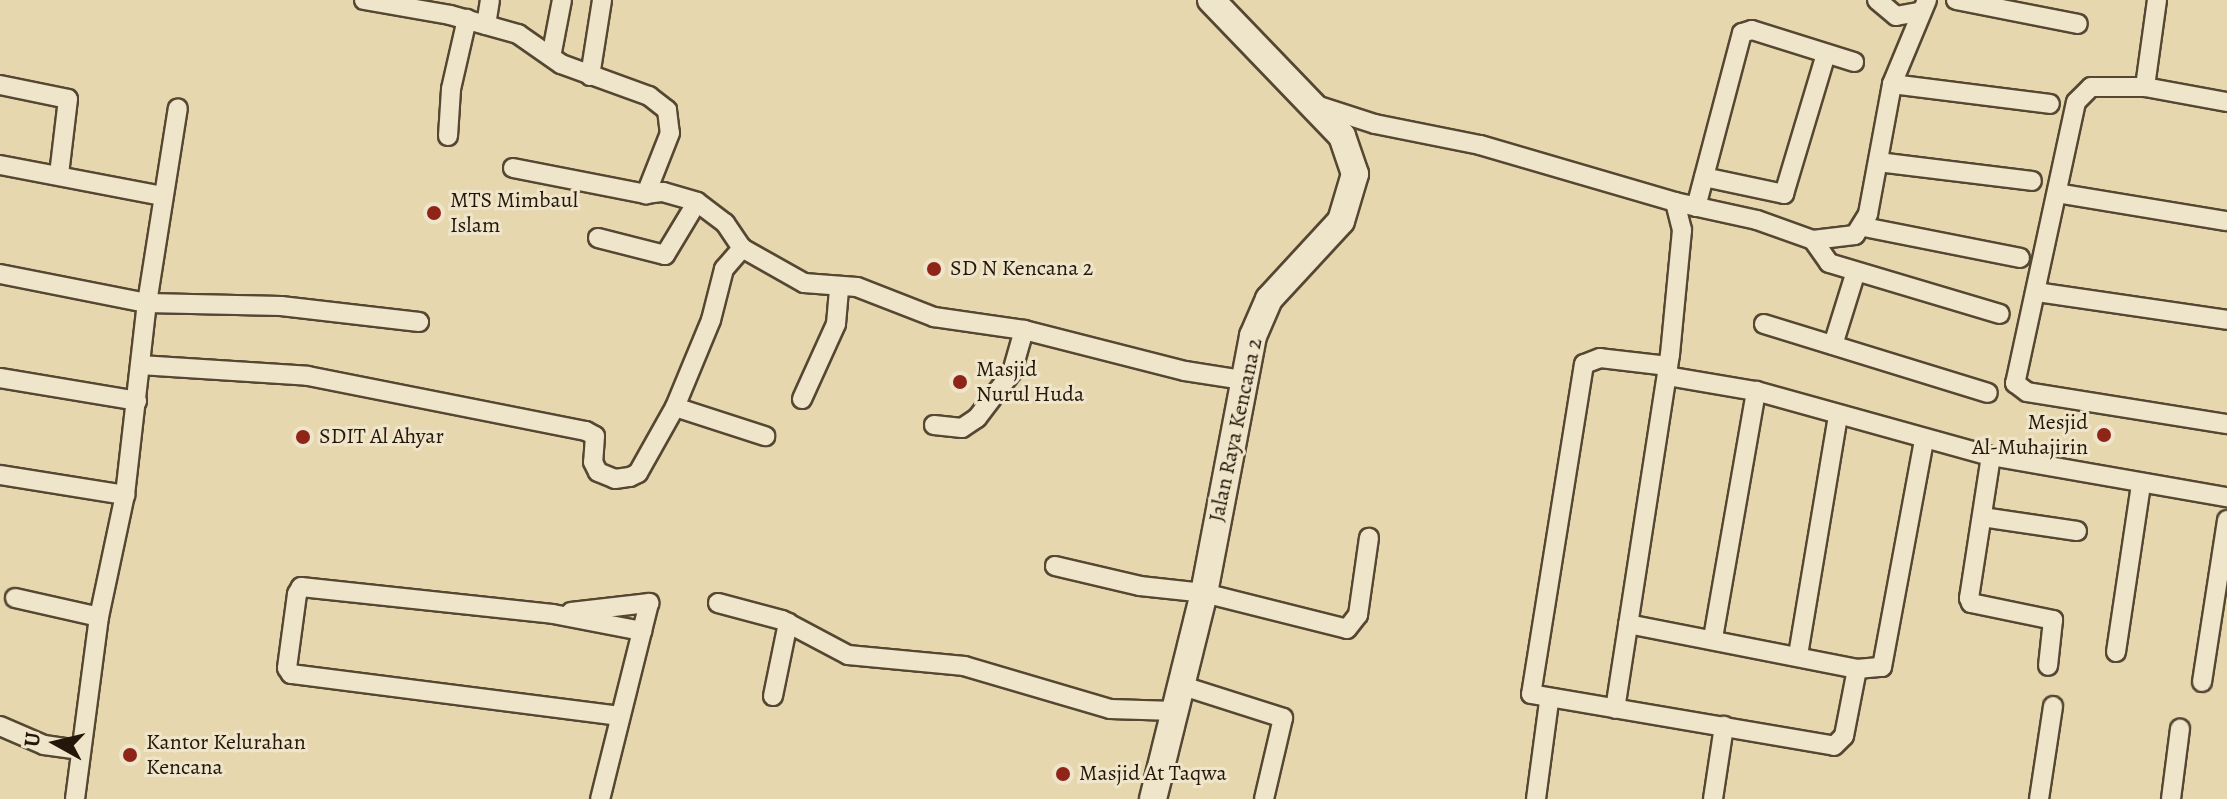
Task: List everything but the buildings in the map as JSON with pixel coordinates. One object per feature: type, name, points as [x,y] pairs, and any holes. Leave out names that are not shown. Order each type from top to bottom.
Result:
[{"type":"street","points":[[364,0],[486,25],[536,43],[551,57],[590,76],[649,96],[667,110],[670,133],[646,194]]},
{"type":"street","points":[[486,25],[490,0]]},
{"type":"street","points":[[551,57],[562,0]]},
{"type":"street","points":[[590,76],[602,0]]},
{"type":"street","name":"Jalan Raya Kencana 2","points":[[1153,799],[1204,593],[1243,380],[1269,299],[1328,239],[1349,206],[1355,174],[1349,148],[1311,103],[1211,0]]},
{"type":"street","points":[[1877,0],[1896,16],[1922,6]]},
{"type":"street","points":[[1956,0],[2078,24]]},
{"type":"street","points":[[2145,87],[2157,0]]},
{"type":"street","points":[[1864,227],[1892,84],[1922,6]]},
{"type":"street","points":[[448,136],[451,89],[467,19]]},
{"type":"street","points":[[1696,207],[1742,33],[1752,30],[1854,62]]},
{"type":"street","points":[[1704,177],[1784,194],[1826,54]]},
{"type":"street","points":[[1892,84],[2050,104]]},
{"type":"street","points":[[0,85],[68,99],[59,175]]},
{"type":"street","points":[[2227,102],[2145,87],[2091,87],[2081,93],[2015,374],[2019,389],[2227,424]]},
{"type":"street","points":[[1311,103],[1375,124],[1480,145],[1813,240],[1843,239],[1864,227],[2020,258]]},
{"type":"street","points":[[75,799],[79,750],[99,617],[125,495],[147,303],[178,108]]},
{"type":"street","points":[[1878,162],[2032,181]]},
{"type":"street","points":[[0,165],[163,196]]},
{"type":"street","points":[[513,168],[646,194],[663,192],[697,202],[725,223],[742,248],[804,283],[870,291],[934,317],[1024,330],[1185,371],[1243,380]]},
{"type":"street","points":[[2057,193],[2227,221]]},
{"type":"street","points":[[598,238],[665,255],[697,202]]},
{"type":"street","points":[[1615,709],[1668,371],[1682,230],[1675,202]]},
{"type":"street","points":[[1813,240],[1829,263],[2000,314]]},
{"type":"street","points":[[140,365],[308,376],[586,431],[595,436],[595,468],[615,479],[638,473],[675,407],[711,320],[724,269],[742,248]]},
{"type":"street","points":[[1833,345],[1856,271]]},
{"type":"street","points":[[0,274],[147,303],[281,306],[419,322]]},
{"type":"street","points":[[802,399],[836,324],[839,287]]},
{"type":"street","points":[[2036,292],[2227,320]]},
{"type":"street","points":[[1764,324],[1988,393]]},
{"type":"street","points":[[934,425],[962,428],[977,418],[1012,372],[1024,330]]},
{"type":"street","points":[[1857,669],[1844,736],[1834,746],[1724,726],[1549,701],[1531,694],[1529,682],[1584,364],[1600,358],[1668,371],[1756,391],[1924,441],[2141,484],[2227,497]]},
{"type":"street","points":[[0,378],[137,401]]},
{"type":"street","points":[[1713,638],[1756,391]]},
{"type":"street","points":[[675,407],[765,436]]},
{"type":"street","points":[[1798,655],[1838,415]]},
{"type":"street","points":[[1628,624],[1713,638],[1857,669],[1882,667],[1924,441]]},
{"type":"street","points":[[1991,456],[1971,603],[2053,620],[2048,666]]},
{"type":"street","points":[[0,475],[125,495]]},
{"type":"street","points":[[2116,652],[2141,484]]},
{"type":"street","points":[[1982,517],[2077,531]]},
{"type":"street","points":[[2202,682],[2227,520]]},
{"type":"street","points":[[1055,566],[1140,586],[1204,593],[1347,629],[1358,615],[1369,538]]},
{"type":"street","points":[[620,716],[291,674],[287,668],[301,587],[553,614],[642,631]]},
{"type":"street","points":[[15,598],[99,617]]},
{"type":"street","points":[[553,614],[649,603],[600,799]]},
{"type":"street","points":[[718,603],[788,623],[848,655],[964,666],[1110,709],[1179,698],[1283,718],[1264,799]]},
{"type":"street","points":[[773,696],[788,623]]},
{"type":"street","points":[[1536,799],[1549,701]]},
{"type":"street","points":[[2039,799],[2053,706]]},
{"type":"street","points":[[0,726],[44,745],[79,750]]},
{"type":"street","points":[[1713,799],[1724,726]]},
{"type":"street","points":[[2171,799],[2180,729]]},
{"type":"place","name":"MTS Mimbaul Islam","points":[[434,213]]},
{"type":"place","name":"SD N Kencana 2","points":[[934,269]]},
{"type":"place","name":"Masjid Nurul Huda","points":[[960,382]]},
{"type":"place","name":"Mesjid Al-Muhajirin","points":[[2104,435]]},
{"type":"place","name":"SDIT Al Ahyar","points":[[303,437]]},
{"type":"place","name":"Kantor Kelurahan Kencana","points":[[130,755]]},
{"type":"place","name":"Masjid At Taqwa","points":[[1063,774]]}]
